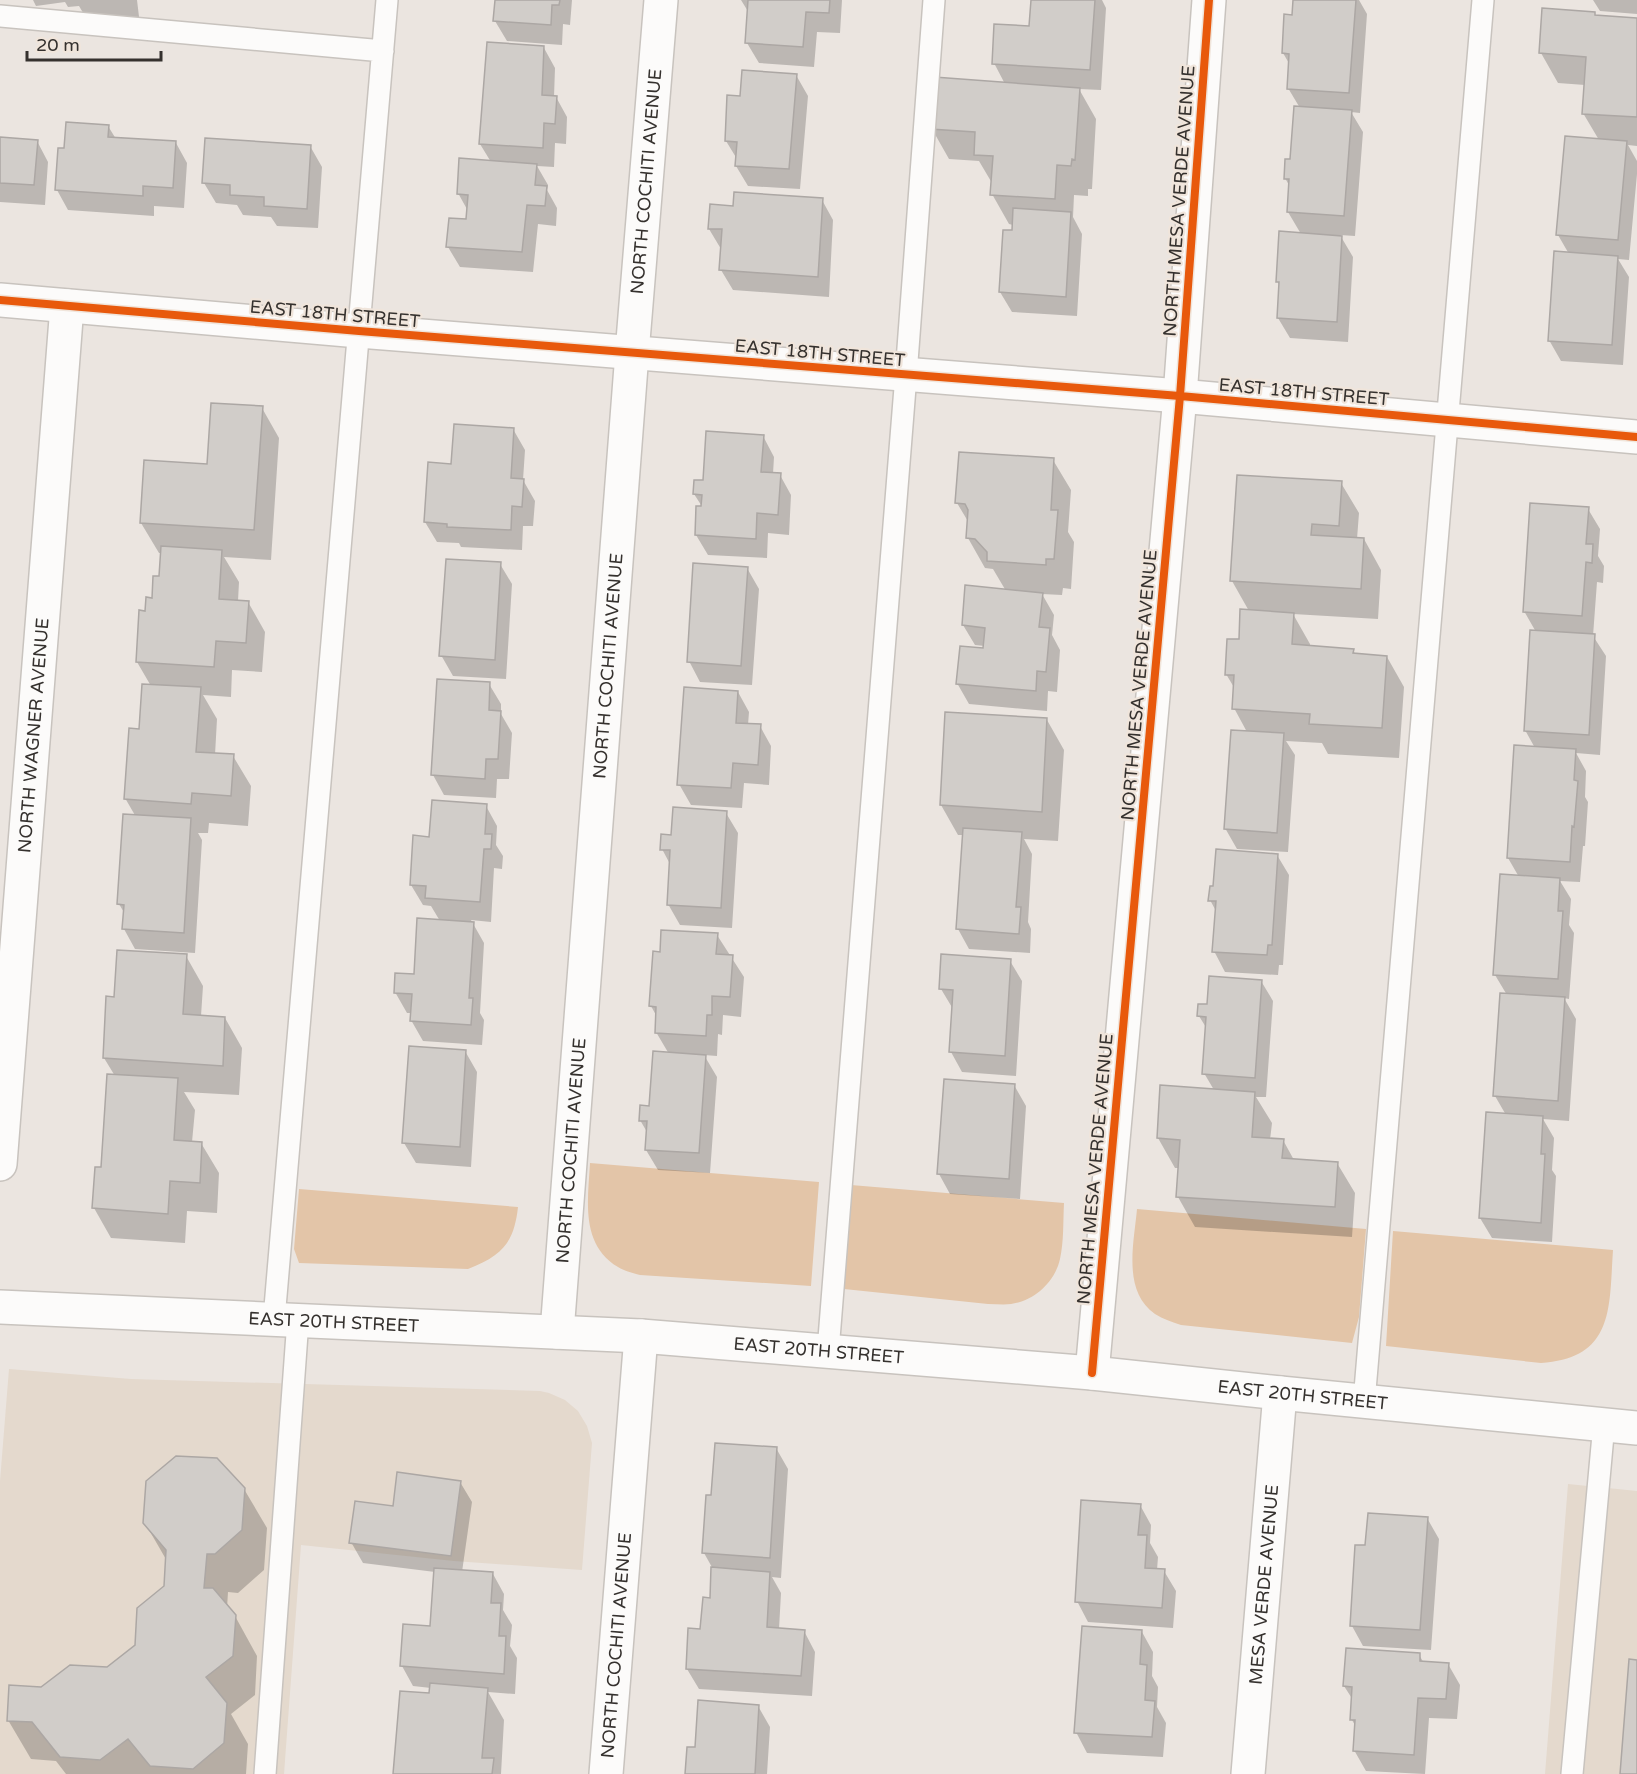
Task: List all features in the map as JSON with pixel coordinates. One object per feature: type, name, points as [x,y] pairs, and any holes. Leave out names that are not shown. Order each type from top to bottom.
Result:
[{"type":"street","name":"NORTH COCHITI AVENUE","points":[[557,1332],[661,0]]},
{"type":"street","name":"NORTH MESA VERDE AVENUE","points":[[1092,1373],[1180,396],[1209,0]]},
{"type":"street","name":"EAST 18TH STREET","points":[[0,300],[1180,396],[1637,438]]},
{"type":"street","name":"NORTH WAGNER AVENUE","points":[[0,1164],[67,306]]},
{"type":"street","name":"EAST 20TH STREET","points":[[0,1307],[640,1336],[1092,1373],[1280,1394],[1637,1428]]},
{"type":"street","name":"NORTH COCHITI AVENUE","points":[[606,1774],[640,1336]]},
{"type":"street","name":"MESA VERDE AVENUE","points":[[1248,1774],[1280,1394]]},
{"type":"lane","points":[[265,1774],[286,1320],[359,331],[387,0]]},
{"type":"lane","points":[[828,1351],[934,0]]},
{"type":"lane","points":[[1364,1402],[1483,0]]},
{"type":"lane","points":[[0,16],[383,51]]},
{"type":"lane","points":[[1572,1774],[1604,1424]]},
{"type":"shaded area","points":[[590,1163],[819,1182],[811,1286],[640,1275],[620,1268],[606,1257],[597,1246],[592,1234],[588,1206]]},
{"type":"shaded area","points":[[851,1185],[1064,1203],[1062,1245],[1057,1267],[1048,1283],[1035,1295],[1020,1302],[1008,1304],[988,1304],[844,1289]]},
{"type":"shaded area","points":[[299,1189],[518,1207],[513,1230],[504,1247],[490,1259],[468,1269],[299,1263],[294,1249]]},
{"type":"shaded area","points":[[1137,1209],[1366,1229],[1359,1317],[1352,1343],[1181,1325],[1155,1314],[1138,1293],[1134,1280],[1132,1266]]},
{"type":"shaded area","points":[[1393,1231],[1613,1250],[1608,1309],[1603,1326],[1595,1340],[1583,1351],[1565,1359],[1541,1363],[1386,1346]]},
{"type":"shaded area","points":[[9,1369],[131,1379],[549,1393],[565,1400],[578,1411],[587,1426],[592,1443],[582,1570],[454,1561],[301,1545],[284,1774],[0,1774],[0,1481]]},
{"type":"shaded area","points":[[1568,1484],[1637,1491],[1637,1774],[1545,1774]]},
{"type":"building","points":[[495,0],[560,0],[559,5],[552,5],[551,25],[493,21]]},
{"type":"building","points":[[748,0],[830,0],[829,13],[806,12],[803,47],[745,43]]},
{"type":"building","points":[[1031,0],[1095,0],[1090,70],[992,64],[994,24],[1029,26]]},
{"type":"building","points":[[1293,0],[1356,0],[1349,93],[1287,89],[1289,54],[1282,53],[1284,14],[1292,15]]},
{"type":"building","points":[[1542,8],[1637,18],[1637,117],[1582,114],[1586,57],[1539,53]]},
{"type":"building","points":[[487,42],[544,46],[542,95],[557,96],[555,124],[544,123],[543,148],[479,144]]},
{"type":"building","points":[[742,70],[797,74],[789,169],[735,166],[737,142],[725,141],[727,95],[740,96]]},
{"type":"building","points":[[934,77],[1080,88],[1075,160],[1072,159],[1071,166],[1057,165],[1055,199],[990,195],[993,156],[974,155],[975,132],[930,129]]},
{"type":"building","points":[[1294,106],[1352,110],[1344,216],[1287,212],[1289,179],[1284,179],[1285,159],[1290,159]]},
{"type":"building","points":[[66,122],[109,125],[108,137],[176,141],[173,188],[143,186],[143,196],[55,190],[58,148],[64,148]]},
{"type":"building","points":[[1565,136],[1627,141],[1618,240],[1556,235]]},
{"type":"building","points":[[0,137],[38,140],[34,185],[0,183]]},
{"type":"building","points":[[205,138],[311,145],[307,209],[264,206],[264,197],[230,195],[230,185],[202,183]]},
{"type":"building","points":[[459,158],[537,164],[535,185],[547,186],[545,206],[527,205],[522,252],[446,247],[449,218],[466,219],[468,195],[457,194]]},
{"type":"building","points":[[734,192],[823,198],[818,277],[719,270],[722,229],[708,229],[710,204],[733,206]]},
{"type":"building","points":[[1013,208],[1071,212],[1066,297],[999,292],[1003,230],[1012,230]]},
{"type":"building","points":[[1279,231],[1342,236],[1337,322],[1277,318],[1279,282],[1276,282]]},
{"type":"building","points":[[1554,251],[1618,256],[1612,345],[1548,341]]},
{"type":"building","points":[[211,403],[263,406],[254,530],[140,523],[144,460],[207,464]]},
{"type":"building","points":[[454,424],[514,428],[511,478],[524,479],[522,507],[512,506],[511,530],[447,527],[447,524],[424,522],[428,462],[451,464]]},
{"type":"building","points":[[706,431],[764,435],[761,472],[781,473],[778,515],[757,513],[756,539],[695,535],[696,506],[701,506],[702,495],[693,494],[694,480],[703,480]]},
{"type":"building","points":[[959,452],[1054,458],[1051,510],[1058,510],[1054,559],[1046,559],[1046,565],[987,561],[987,552],[975,539],[966,538],[968,510],[965,504],[955,503]]},
{"type":"building","points":[[1237,475],[1342,481],[1339,526],[1312,524],[1311,535],[1364,538],[1361,589],[1230,581]]},
{"type":"building","points":[[1530,503],[1589,507],[1586,544],[1593,544],[1592,563],[1586,562],[1582,616],[1523,612]]},
{"type":"building","points":[[161,546],[222,550],[219,599],[249,601],[246,643],[216,641],[214,667],[136,662],[139,610],[145,611],[146,597],[152,598],[153,576],[159,576]]},
{"type":"building","points":[[446,559],[501,562],[495,660],[439,656]]},
{"type":"building","points":[[693,563],[748,567],[741,666],[687,662]]},
{"type":"building","points":[[965,585],[1043,593],[1039,627],[1050,628],[1046,672],[1037,671],[1036,691],[956,684],[960,646],[983,648],[985,628],[962,625]]},
{"type":"building","points":[[1240,609],[1294,613],[1292,644],[1354,649],[1353,653],[1387,656],[1382,728],[1309,724],[1310,714],[1232,709],[1234,675],[1225,675],[1227,639],[1239,639]]},
{"type":"building","points":[[1530,630],[1595,634],[1589,735],[1524,731]]},
{"type":"building","points":[[437,679],[490,682],[489,710],[501,711],[498,759],[486,759],[485,779],[431,775]]},
{"type":"building","points":[[142,684],[201,687],[196,752],[234,754],[231,796],[192,793],[191,804],[124,799],[129,728],[139,729]]},
{"type":"building","points":[[684,687],[738,691],[736,723],[761,724],[758,765],[733,763],[731,788],[677,785]]},
{"type":"building","points":[[945,712],[1047,718],[1042,812],[940,805]]},
{"type":"building","points":[[1231,730],[1284,733],[1277,833],[1224,829]]},
{"type":"building","points":[[1514,745],[1576,749],[1574,780],[1578,781],[1570,862],[1507,858]]},
{"type":"building","points":[[432,800],[487,804],[485,834],[492,834],[491,849],[484,849],[480,902],[425,898],[426,886],[410,885],[413,835],[429,837]]},
{"type":"building","points":[[673,807],[727,811],[721,908],[667,905],[670,850],[660,850],[661,834],[671,835]]},
{"type":"building","points":[[123,814],[191,818],[184,933],[122,929],[124,905],[117,904]]},
{"type":"building","points":[[963,828],[1022,832],[1016,907],[1021,907],[1019,934],[956,929]]},
{"type":"building","points":[[1216,849],[1278,854],[1272,945],[1268,945],[1267,955],[1212,952],[1216,901],[1208,901],[1210,886],[1213,886]]},
{"type":"building","points":[[1500,874],[1560,878],[1558,911],[1563,911],[1558,979],[1493,975]]},
{"type":"building","points":[[417,918],[474,922],[469,998],[473,998],[471,1025],[410,1021],[412,994],[394,993],[395,973],[414,974]]},
{"type":"building","points":[[661,930],[718,933],[716,954],[733,955],[730,997],[712,996],[712,1015],[707,1015],[706,1036],[655,1033],[656,1007],[649,1006],[653,951],[660,952]]},
{"type":"building","points":[[117,950],[187,954],[183,1014],[225,1017],[223,1066],[103,1058],[106,996],[114,997]]},
{"type":"building","points":[[941,954],[1011,959],[1005,1056],[949,1052],[953,990],[939,989]]},
{"type":"building","points":[[1209,976],[1262,980],[1255,1078],[1202,1074],[1206,1017],[1197,1016],[1198,1004],[1207,1004]]},
{"type":"building","points":[[1500,993],[1565,997],[1558,1101],[1493,1096]]},
{"type":"building","points":[[409,1046],[466,1050],[460,1147],[402,1143]]},
{"type":"building","points":[[653,1051],[706,1055],[699,1153],[645,1150],[647,1121],[639,1121],[640,1105],[649,1106]]},
{"type":"building","points":[[107,1074],[178,1078],[174,1140],[202,1142],[200,1183],[170,1181],[168,1214],[92,1208],[95,1167],[101,1167]]},
{"type":"building","points":[[944,1079],[1015,1084],[1009,1179],[937,1174]]},
{"type":"building","points":[[1160,1085],[1255,1092],[1252,1137],[1284,1139],[1282,1158],[1338,1162],[1335,1207],[1176,1197],[1180,1140],[1157,1138]]},
{"type":"building","points":[[1486,1112],[1543,1116],[1541,1154],[1545,1154],[1541,1223],[1479,1218]]},
{"type":"building","points":[[715,1443],[777,1447],[770,1558],[702,1553],[706,1495],[711,1495]]},
{"type":"building","points":[[176,1456],[217,1458],[245,1488],[242,1530],[215,1554],[207,1554],[204,1588],[213,1588],[236,1615],[233,1656],[206,1677],[227,1703],[224,1743],[193,1769],[150,1766],[128,1739],[100,1760],[60,1757],[32,1722],[7,1721],[9,1685],[41,1687],[70,1665],[107,1667],[135,1645],[137,1608],[164,1586],[166,1550],[143,1523],[146,1481]]},
{"type":"building","points":[[397,1472],[461,1481],[451,1556],[349,1543],[355,1501],[393,1506]]},
{"type":"building","points":[[1081,1500],[1141,1504],[1138,1535],[1147,1535],[1145,1568],[1165,1569],[1162,1608],[1075,1602]]},
{"type":"building","points":[[1368,1513],[1428,1517],[1420,1630],[1350,1626],[1355,1545],[1365,1545]]},
{"type":"building","points":[[711,1567],[770,1572],[767,1627],[805,1630],[801,1676],[686,1669],[688,1628],[700,1629],[703,1597],[710,1598]]},
{"type":"building","points":[[434,1568],[493,1572],[491,1603],[501,1603],[499,1636],[506,1636],[504,1674],[400,1666],[403,1624],[430,1626]]},
{"type":"building","points":[[1082,1626],[1142,1630],[1140,1664],[1147,1665],[1145,1700],[1155,1701],[1152,1737],[1074,1733]]},
{"type":"building","points":[[1346,1648],[1420,1653],[1420,1661],[1449,1663],[1446,1699],[1418,1698],[1414,1755],[1353,1751],[1355,1720],[1350,1720],[1352,1687],[1343,1686]]},
{"type":"building","points":[[1629,1659],[1637,1660],[1637,1774],[1620,1774]]},
{"type":"building","points":[[430,1683],[488,1688],[482,1758],[494,1758],[492,1774],[393,1774],[400,1691],[429,1693]]},
{"type":"building","points":[[698,1700],[759,1705],[755,1774],[685,1774],[687,1747],[695,1747]]},
{"type":"cycle path","points":[[1092,1373],[1180,396],[1209,0]]},
{"type":"cycle path","points":[[0,300],[1180,396],[1637,437]]}]
